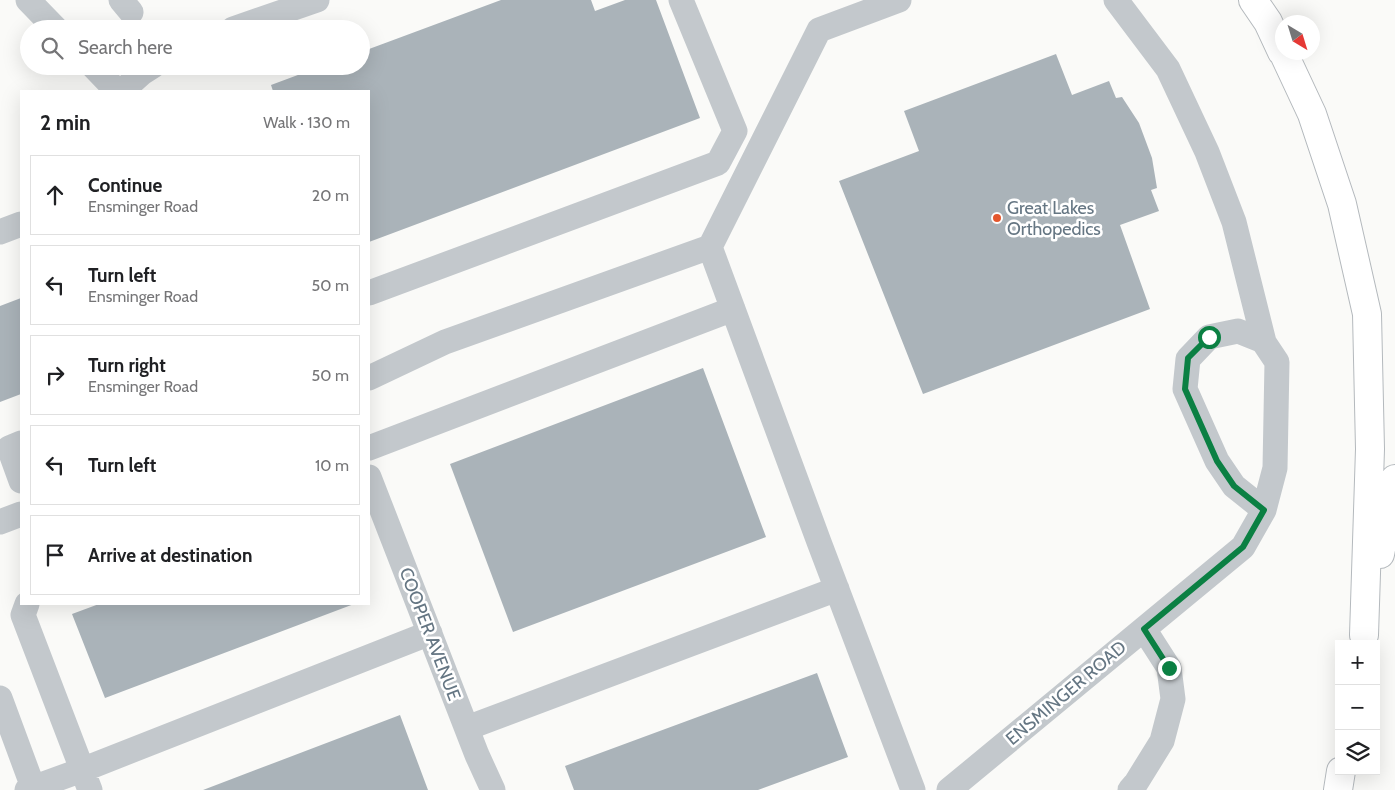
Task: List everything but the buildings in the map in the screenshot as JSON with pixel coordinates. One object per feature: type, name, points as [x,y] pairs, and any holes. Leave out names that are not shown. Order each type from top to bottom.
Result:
[{"type":"highway","points":[[1253,0],[1275,36]]},
{"type":"highway","points":[[1287,60],[1312,114],[1342,204],[1367,314],[1370,449],[1363,640]]},
{"type":"highway","points":[[1363,640],[1395,479]]},
{"type":"highway","points":[[1338,790],[1340,775]]},
{"type":"street","points":[[28,0],[47,20]]},
{"type":"street","points":[[259,20],[317,0]]},
{"type":"street","points":[[370,293],[718,163],[735,131],[681,0]]},
{"type":"street","points":[[370,378],[445,342],[710,247],[819,30],[899,0]]},
{"type":"street","name":"ENSMINGER ROAD","points":[[949,790],[1243,547],[1264,510],[1274,468],[1277,362],[1264,342],[1234,222],[1207,152],[1168,69],[1116,0]]},
{"type":"street","points":[[102,75],[116,90]]},
{"type":"street","points":[[123,90],[140,75]]},
{"type":"street","points":[[0,232],[20,224]]},
{"type":"street","points":[[710,247],[913,790]]},
{"type":"street","points":[[370,448],[733,309]]},
{"type":"street","points":[[1264,342],[1238,332],[1209,337],[1188,358],[1185,389],[1217,461],[1234,486],[1264,510]]},
{"type":"street","points":[[20,443],[9,448],[20,478]]},
{"type":"street","name":"COOPER AVENUE","points":[[370,480],[493,790]]},
{"type":"street","points":[[0,522],[20,514]]},
{"type":"street","points":[[467,728],[837,588]]},
{"type":"street","points":[[27,605],[24,615],[86,780]]},
{"type":"street","points":[[1130,790],[1162,741],[1173,699],[1169,668],[1144,629]]},
{"type":"street","points":[[0,698],[31,789],[86,780],[430,633]]},
{"type":"place","name":"Great Lakes Orthopedics","points":[[997,218]]},
{"type":"route","points":[[1169,668],[1144,629],[1243,547],[1264,510],[1234,486],[1217,461],[1185,389],[1188,358],[1209,337]]}]
